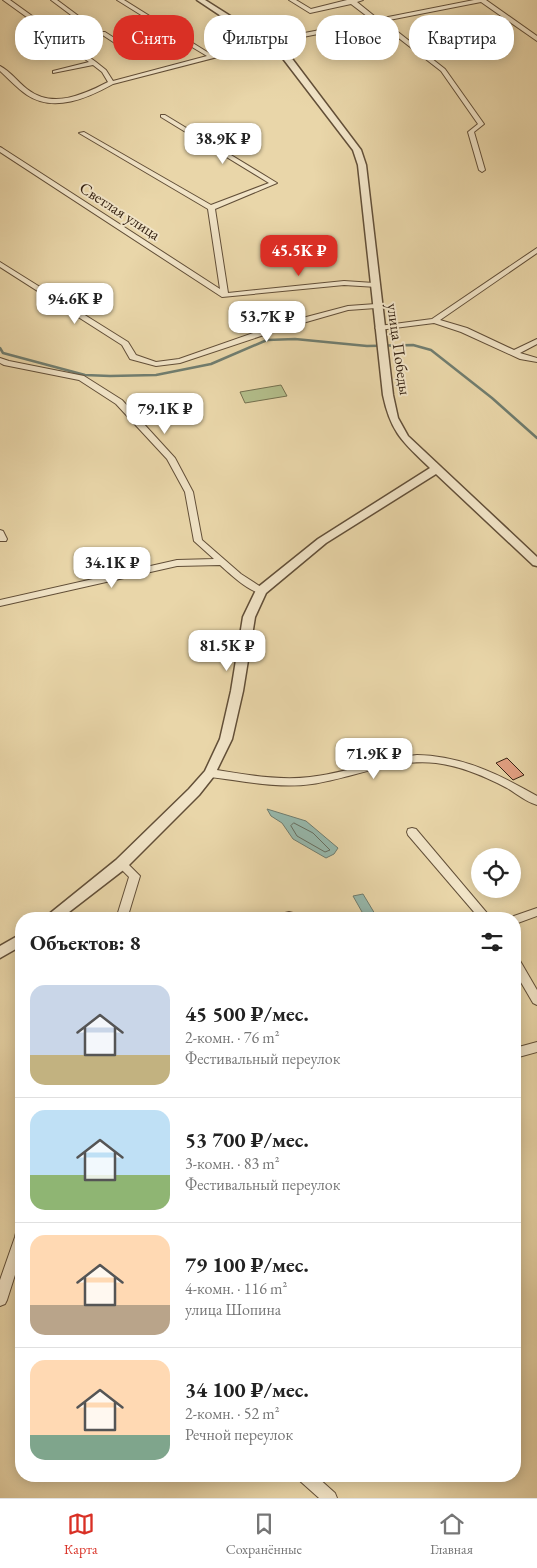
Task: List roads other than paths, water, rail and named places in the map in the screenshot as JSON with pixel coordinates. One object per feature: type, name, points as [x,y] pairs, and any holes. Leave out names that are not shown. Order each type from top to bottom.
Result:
[{"type":"street","points":[[6,0],[94,63],[104,72],[111,84]]},
{"type":"street","points":[[54,0],[74,15]]},
{"type":"street","points":[[120,0],[143,15]]},
{"type":"street","name":"улица Победы","points":[[200,0],[224,15]]},
{"type":"street","points":[[292,0],[310,11],[360,0]]},
{"type":"street","points":[[399,17],[482,0],[537,39]]},
{"type":"street","points":[[352,1],[371,15]]},
{"type":"street","points":[[103,33],[113,40]]},
{"type":"street","points":[[399,36],[443,70],[481,124],[471,132],[482,170]]},
{"type":"street","points":[[0,68],[32,96],[46,101],[61,101],[92,95],[111,84],[204,59]]},
{"type":"street","name":"улица Победы","points":[[289,60],[357,150],[362,165],[376,306],[393,418],[404,438],[537,563]]},
{"type":"street","points":[[55,72],[94,63]]},
{"type":"street","points":[[163,116],[274,184],[211,208]]},
{"type":"street","points":[[82,133],[211,208]]},
{"type":"street","name":"Светлая улица","points":[[0,149],[225,295]]},
{"type":"street","points":[[211,208],[225,295],[344,283],[374,285]]},
{"type":"street","points":[[434,321],[537,250]]},
{"type":"street","points":[[0,264],[125,344],[133,357],[156,364],[180,361],[278,327],[348,308],[376,306]]},
{"type":"street","points":[[379,328],[434,321],[464,330],[514,354],[537,360]]},
{"type":"street","points":[[514,354],[537,341]]},
{"type":"street","points":[[0,360],[81,378],[119,402],[171,458],[189,492],[198,541],[238,576],[261,592]]},
{"type":"street","points":[[59,912],[121,864],[187,799],[210,773],[226,739],[237,691],[249,617],[261,592],[322,541],[436,469]]},
{"type":"street","points":[[0,603],[176,563],[224,562]]},
{"type":"street","points":[[210,773],[270,781],[308,781],[417,759],[444,761],[497,778],[537,801]]},
{"type":"street","points":[[412,832],[482,912]]},
{"type":"street","points":[[121,864],[135,876],[123,912]]},
{"type":"street","points":[[521,918],[537,912]]},
{"type":"street","points":[[0,953],[15,943]]},
{"type":"street","points":[[521,972],[537,1000]]},
{"type":"street","points":[[521,1051],[537,1047]]},
{"type":"street","points":[[0,1300],[15,1255]]},
{"type":"street","points":[[313,1482],[330,1498]]},
{"type":"water","points":[[267,809],[306,821],[338,848],[334,854],[326,858],[293,839],[282,823],[271,816]]},
{"type":"water","points":[[363,894],[374,912],[362,912],[353,896]]},
{"type":"waterway","points":[[0,348],[3,353],[85,375],[110,376],[156,375],[211,364],[267,340],[295,339],[367,346],[413,345],[431,350],[492,398],[537,438]]}]
